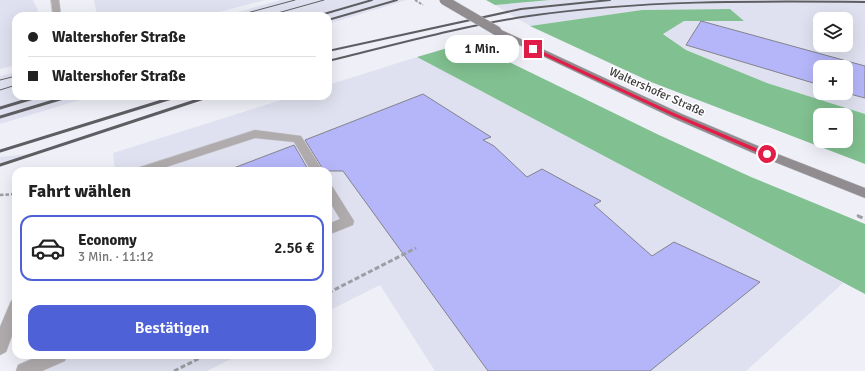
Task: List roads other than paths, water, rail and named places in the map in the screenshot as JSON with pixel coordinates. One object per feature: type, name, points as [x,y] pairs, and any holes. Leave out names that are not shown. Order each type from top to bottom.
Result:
[{"type":"main road","name":"Waltershofer Straße","points":[[444,0],[497,30],[569,67],[672,114],[807,172],[865,193]]},
{"type":"street","points":[[55,0],[56,12]]},
{"type":"street","points":[[153,167],[255,134],[297,139],[314,167]]},
{"type":"street","points":[[332,195],[348,221],[332,228]]},
{"type":"street","points":[[0,347],[12,316]]},
{"type":"street","points":[[24,371],[50,359]]},
{"type":"tram line","points":[[251,12],[295,0]]},
{"type":"tram line","points":[[281,12],[324,0]]},
{"type":"tram line","points":[[0,80],[12,77]]},
{"type":"tram line","points":[[0,90],[12,86]]},
{"type":"railway","points":[[331,12],[372,0]]},
{"type":"railway","points":[[332,19],[397,0]]},
{"type":"railway","points":[[332,50],[521,9],[610,0]]},
{"type":"railway","points":[[332,60],[479,25],[529,16],[571,11],[655,4],[865,2]]},
{"type":"railway","points":[[0,108],[27,100]]},
{"type":"railway","points":[[0,117],[57,100]]},
{"type":"railway","points":[[0,151],[165,100]]},
{"type":"railway","points":[[0,165],[198,100]]}]
